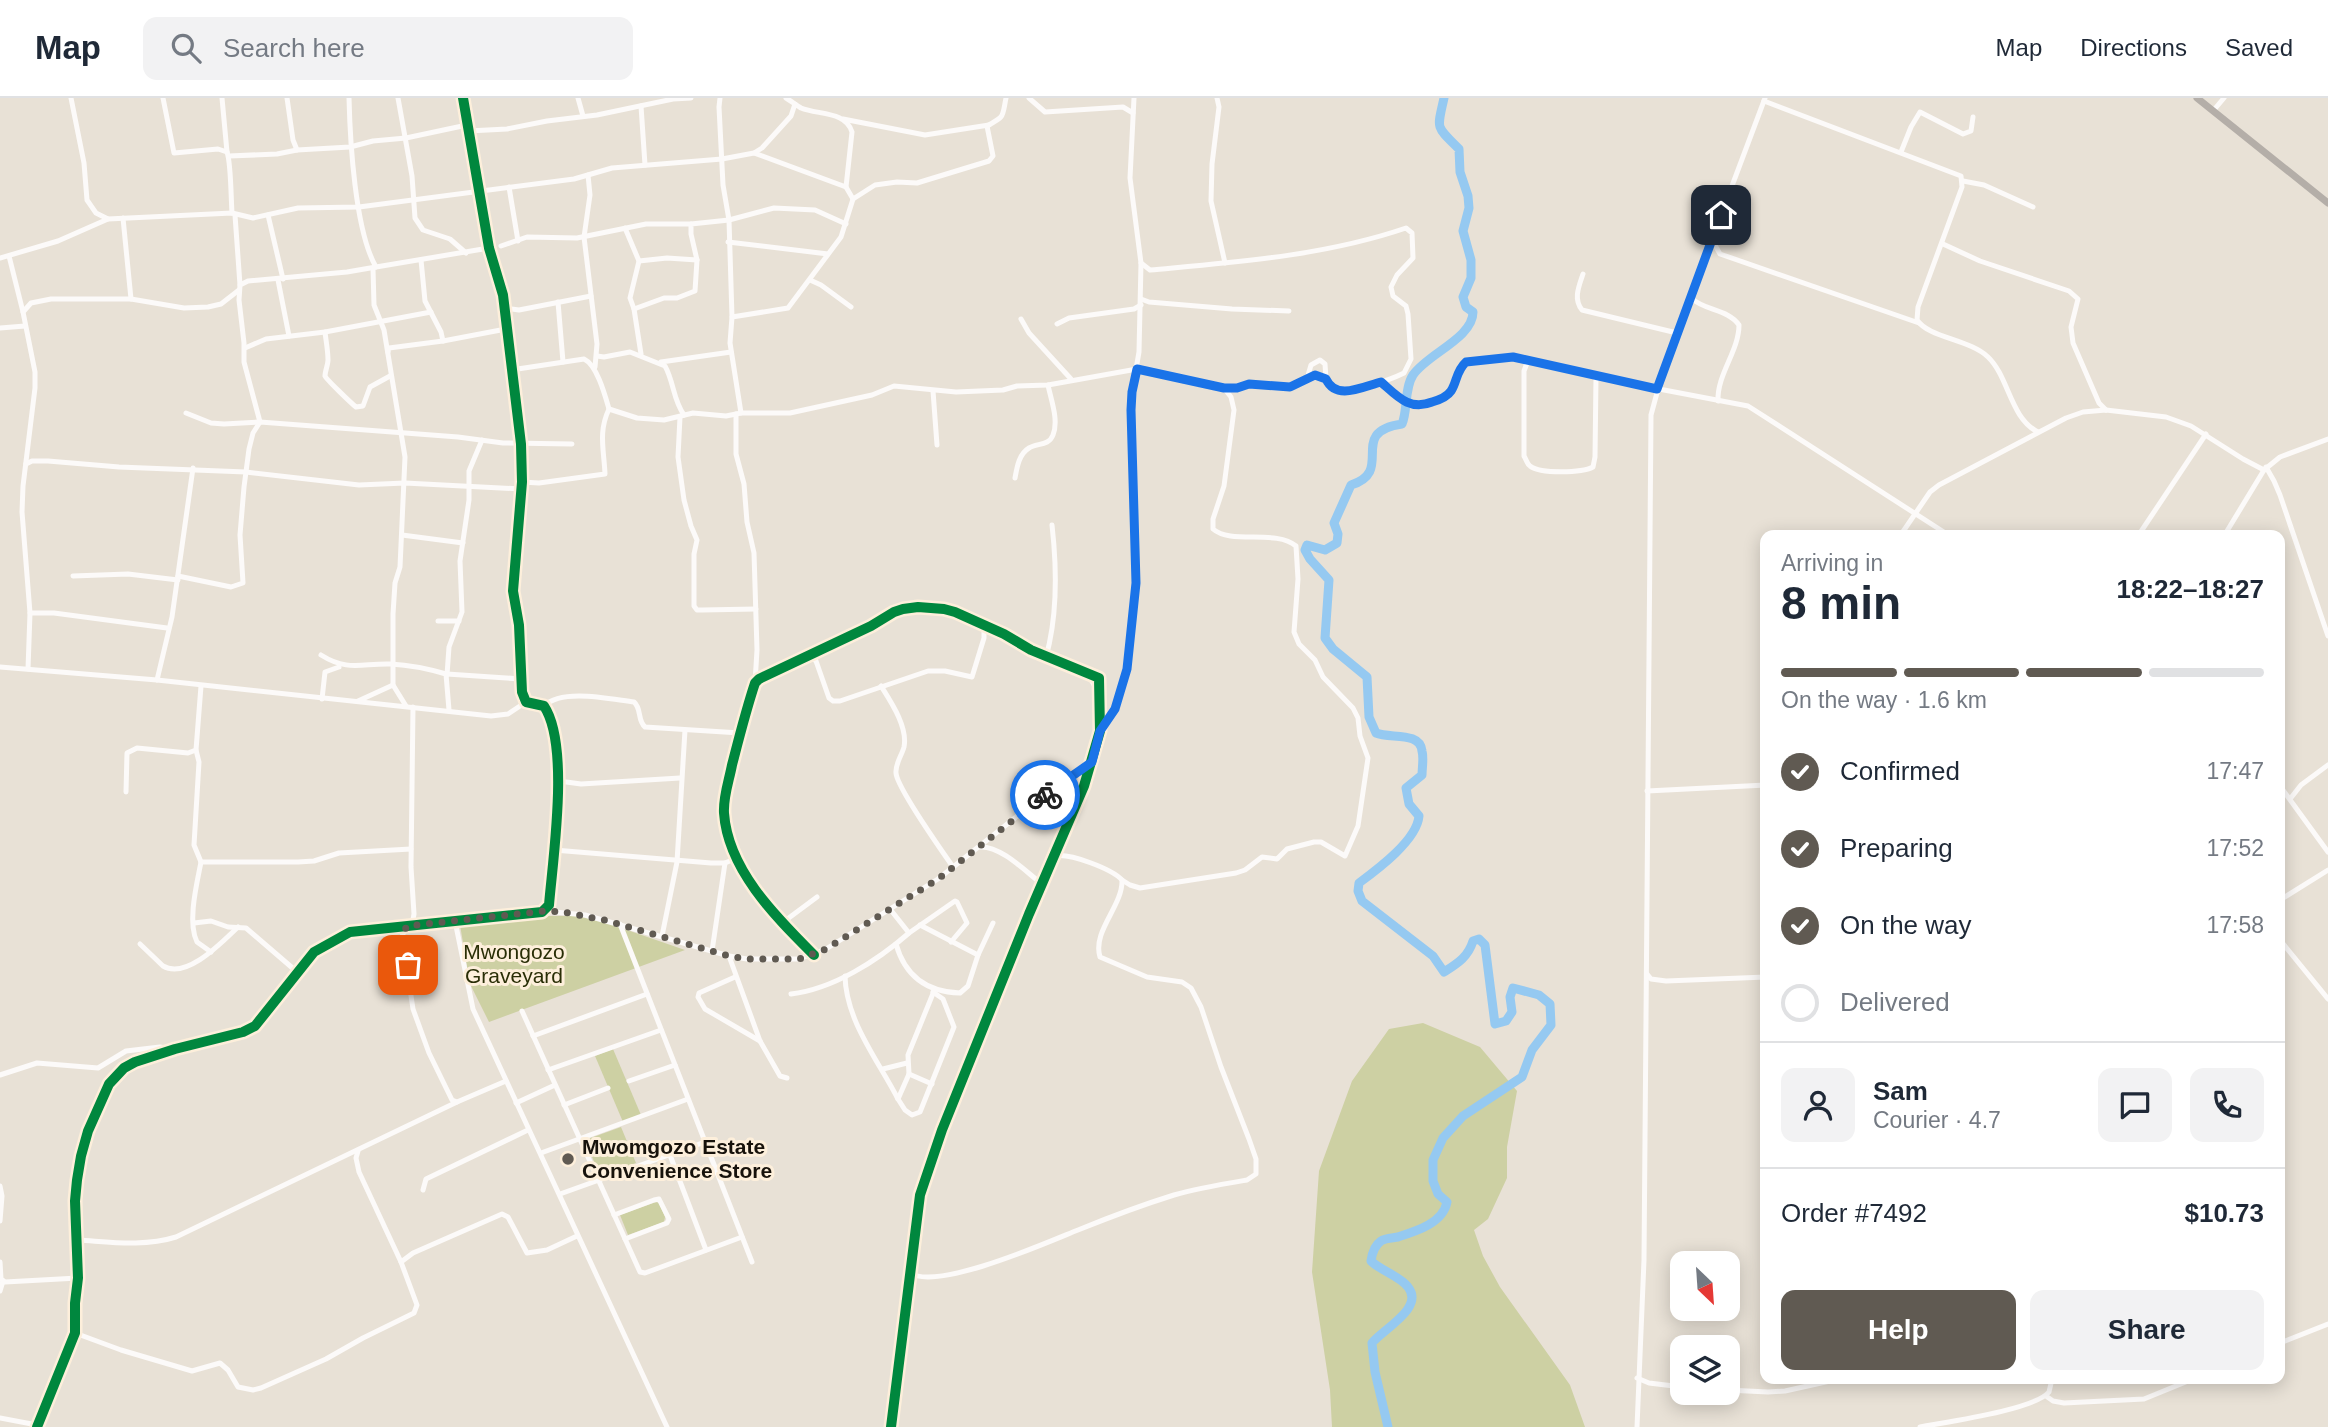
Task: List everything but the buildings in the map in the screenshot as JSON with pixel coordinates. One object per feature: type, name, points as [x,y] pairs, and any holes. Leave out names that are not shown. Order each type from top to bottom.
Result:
[{"type":"main road","points":[[2197,98],[2328,203]]},
{"type":"street","points":[[77,98],[71,98],[84,163],[87,200],[96,214],[108,219]]},
{"type":"street","points":[[163,98],[174,153],[218,149],[228,154],[277,154],[297,149],[350,147],[373,141],[467,128],[501,130],[691,98]]},
{"type":"street","points":[[73,576],[128,574],[178,578],[231,587],[243,583],[240,535],[246,472],[253,433],[260,422],[244,362],[234,214],[222,98]]},
{"type":"street","points":[[286,98],[297,149]]},
{"type":"street","points":[[349,98],[350,147],[366,244],[374,268],[374,305],[384,330],[405,457],[400,567],[395,583],[393,614],[394,685],[406,706]]},
{"type":"street","points":[[398,98],[415,218],[423,230],[450,239],[466,253]]},
{"type":"street","points":[[463,98],[489,248],[504,308],[521,444],[521,486],[513,591],[519,625],[521,679],[526,702]]},
{"type":"street","points":[[578,98],[583,116]]},
{"type":"street","points":[[720,98],[723,185],[729,220],[732,352],[739,414],[736,454],[744,484],[747,522],[754,553],[756,609],[755,683],[740,733],[724,807],[728,832],[737,858],[763,902],[814,955]]},
{"type":"street","points":[[786,98],[802,108],[842,119],[925,135],[1000,121],[1004,115],[1006,98]]},
{"type":"street","points":[[1029,98],[1045,112],[1123,107],[1133,113]]},
{"type":"street","points":[[1100,731],[1115,709],[1130,653],[1136,575],[1131,410],[1137,369],[1142,263],[1130,178],[1134,98]]},
{"type":"street","points":[[1217,98],[1219,107],[1212,164],[1211,201],[1225,263]]},
{"type":"street","points":[[1636,1427],[1644,1260],[1650,447],[1651,415],[1657,389],[1764,100],[1957,173],[1963,181],[1984,185],[2033,207]]},
{"type":"street","points":[[2213,111],[2219,100]]},
{"type":"street","points":[[0,258],[81,232],[108,219],[234,214],[253,218],[298,208],[359,207],[573,179],[612,169],[722,159],[754,153],[762,148],[791,116],[795,104]]},
{"type":"street","points":[[641,106],[645,165]]},
{"type":"street","points":[[1901,152],[1920,112],[1962,134],[1971,131],[1973,117]]},
{"type":"street","points":[[842,119],[849,124],[852,132],[846,187],[853,199]]},
{"type":"street","points":[[732,317],[788,308],[841,237],[853,199],[866,190],[897,181],[917,183],[989,161],[993,156],[987,132],[989,125]]},
{"type":"street","points":[[754,153],[846,187]]},
{"type":"street","points":[[28,461],[193,468],[359,485],[405,483],[470,488],[521,486],[605,474],[600,439],[609,409],[595,367],[597,356],[584,237],[590,195],[588,175]]},
{"type":"street","points":[[1919,324],[1916,315],[1918,307],[1943,244],[1963,181]]},
{"type":"street","points":[[509,187],[518,241]]},
{"type":"street","points":[[501,246],[527,237],[584,237],[646,224],[691,224],[729,220],[774,208],[815,210],[846,224]]},
{"type":"street","points":[[268,215],[289,336]]},
{"type":"street","points":[[123,218],[131,299]]},
{"type":"street","points":[[634,309],[695,291],[697,260],[691,224]]},
{"type":"street","points":[[625,228],[639,261],[630,298],[641,355]]},
{"type":"street","points":[[1142,263],[1150,270],[1225,263],[1348,246],[1406,228],[1410,230],[1413,258],[1397,275],[1391,287],[1393,296],[1406,306],[1408,314],[1411,359],[1404,373],[1349,391],[1336,391],[1330,388],[1325,364],[1320,360],[1311,365],[1307,379]]},
{"type":"street","points":[[1712,240],[1720,254],[1966,342],[1989,357],[2023,419],[2031,429],[2038,432]]},
{"type":"street","points":[[728,242],[828,254]]},
{"type":"street","points":[[1943,244],[1980,261],[2077,296],[2071,327],[2073,343],[2099,403],[2106,410]]},
{"type":"street","points":[[23,312],[31,303],[51,299],[131,299],[184,308],[208,307],[227,300],[248,281],[280,280],[374,268],[489,248]]},
{"type":"street","points":[[9,256],[23,312],[35,388],[22,512],[30,613],[28,669]]},
{"type":"street","points":[[639,261],[667,258],[697,260]]},
{"type":"street","points":[[421,260],[425,301],[443,341]]},
{"type":"street","points":[[1583,274],[1577,298],[1583,310],[1677,334]]},
{"type":"street","points":[[810,280],[852,307]]},
{"type":"street","points":[[504,308],[519,310],[591,296]]},
{"type":"street","points":[[1690,298],[1700,305],[1728,315],[1739,325],[1722,377],[1718,401]]},
{"type":"street","points":[[558,302],[564,362]]},
{"type":"street","points":[[1057,324],[1069,318],[1134,309],[1141,302],[1289,311]]},
{"type":"street","points":[[245,348],[266,340],[380,323],[431,312]]},
{"type":"street","points":[[1021,319],[1029,333],[1070,379]]},
{"type":"street","points":[[0,328],[25,326]]},
{"type":"street","points":[[387,354],[389,348],[397,345],[443,341],[506,329]]},
{"type":"street","points":[[325,332],[328,362],[325,376],[330,385],[339,388],[356,407],[363,406],[370,387],[390,376]]},
{"type":"street","points":[[597,356],[630,352],[666,366],[682,416],[678,457],[684,500],[697,540],[694,554],[694,606],[702,610],[756,609]]},
{"type":"street","points":[[657,362],[732,352]]},
{"type":"street","points":[[1381,382],[1406,403],[1419,406],[1442,399],[1450,393],[1458,372],[1466,362],[1490,361],[1504,357],[1748,406],[1941,530]]},
{"type":"street","points":[[511,370],[584,359],[595,367]]},
{"type":"street","points":[[1531,361],[1524,366],[1524,456],[1529,465],[1537,469],[1564,472],[1588,470],[1593,467],[1596,377]]},
{"type":"street","points":[[609,409],[637,418],[664,420],[704,413],[726,416],[790,414],[894,386],[919,387],[933,391],[1003,390],[1137,369],[1224,388],[1249,384],[1290,387],[1315,375],[1326,379]]},
{"type":"street","points":[[1015,478],[1021,457],[1028,449],[1053,438],[1055,428],[1048,385]]},
{"type":"street","points":[[1055,856],[1063,854],[1108,870],[1130,885],[1140,888],[1236,873],[1245,870],[1262,857],[1277,859],[1287,849],[1314,842],[1321,842],[1345,856],[1358,826],[1368,758],[1353,708],[1323,677],[1315,660],[1299,644],[1294,632],[1298,579],[1296,546],[1287,541],[1217,533],[1213,529],[1213,519],[1224,486],[1234,410],[1231,397],[1224,388]]},
{"type":"street","points":[[933,391],[937,445]]},
{"type":"street","points":[[1903,530],[1930,492],[1939,485],[2038,432],[2083,412],[2106,410],[2166,416],[2206,435],[2243,460],[2265,468],[2280,495],[2328,636]]},
{"type":"street","points":[[186,413],[211,423],[260,422],[521,444],[572,444]]},
{"type":"street","points":[[2141,530],[2206,435]]},
{"type":"street","points":[[2228,530],[2265,468],[2280,457],[2328,439]]},
{"type":"street","points":[[449,710],[449,647],[463,602],[460,561],[470,488],[469,471],[482,440]]},
{"type":"street","points":[[158,680],[167,628],[172,617],[193,468]]},
{"type":"street","points":[[1046,657],[1052,634],[1056,569],[1052,525]]},
{"type":"street","points":[[401,536],[463,543]]},
{"type":"street","points":[[755,683],[903,608],[944,609],[1088,674],[1098,692],[1100,731],[1092,762],[942,1130],[920,1195],[891,1427]]},
{"type":"street","points":[[30,613],[54,613],[167,628]]},
{"type":"street","points":[[438,621],[459,621]]},
{"type":"street","points":[[810,656],[816,661],[829,698],[839,701],[928,671],[972,677],[984,638],[984,625]]},
{"type":"street","points":[[321,655],[342,666]]},
{"type":"street","points":[[322,699],[326,672],[342,666],[394,664],[416,666],[447,674],[521,679]]},
{"type":"street","points":[[0,667],[158,680],[322,699],[499,715],[508,714],[526,702],[544,706],[554,740],[559,781],[550,905],[545,911]]},
{"type":"street","points":[[355,702],[394,685]]},
{"type":"street","points":[[201,686],[196,750],[199,762],[194,845],[201,862],[195,890],[194,923],[197,942],[211,952]]},
{"type":"street","points":[[881,686],[904,732],[904,747],[896,769],[898,780],[953,867]]},
{"type":"street","points":[[544,706],[549,700],[572,696],[634,702],[639,708],[645,727],[740,733]]},
{"type":"street","points":[[413,707],[411,849],[414,914],[402,936],[412,1009],[429,1053],[452,1100],[457,1102]]},
{"type":"street","points":[[662,936],[677,862],[685,730]]},
{"type":"street","points":[[126,792],[127,752],[137,748],[188,753],[196,750]]},
{"type":"street","points":[[0,1418],[37,1426],[75,1332],[79,1240],[75,1201],[80,1156],[109,1084],[124,1068],[175,1049],[243,1032],[255,1026],[281,996],[296,971],[314,952],[350,932],[545,911],[585,915],[729,956],[772,960],[799,959],[814,955],[891,909],[953,867],[1092,762]]},
{"type":"street","points":[[2290,799],[2301,785],[2328,765]]},
{"type":"street","points":[[559,781],[581,784],[681,778]]},
{"type":"street","points":[[1647,791],[1760,785]]},
{"type":"street","points":[[2285,792],[2328,852]]},
{"type":"street","points":[[1059,846],[1063,854]]},
{"type":"street","points":[[976,848],[987,847],[1001,854],[1042,884]]},
{"type":"street","points":[[201,862],[298,862],[314,861],[339,853],[411,849]]},
{"type":"street","points":[[554,850],[677,862],[725,863],[737,858]]},
{"type":"street","points":[[712,951],[725,863]]},
{"type":"street","points":[[2285,897],[2328,870]]},
{"type":"street","points":[[911,1273],[919,1276],[934,1275],[991,1264],[1177,1194],[1247,1180],[1256,1174],[1256,1159],[1201,1007],[1191,988],[1182,982],[1147,977],[1100,957],[1099,945],[1121,895],[1122,880]]},
{"type":"street","points":[[782,923],[817,897]]},
{"type":"street","points":[[791,994],[826,986],[845,976],[896,944],[954,901],[967,923],[951,942]]},
{"type":"street","points":[[891,909],[909,933]]},
{"type":"street","points":[[194,923],[211,921],[228,928],[246,928],[296,971]]},
{"type":"street","points":[[455,921],[471,1003],[667,1427]]},
{"type":"street","points":[[934,990],[964,991],[993,923]]},
{"type":"street","points":[[620,925],[752,1262]]},
{"type":"street","points":[[920,925],[978,955]]},
{"type":"street","points":[[140,944],[168,969],[195,963],[239,927]]},
{"type":"street","points":[[845,976],[845,993],[864,1038],[905,1110],[912,1115],[918,1115],[954,1027],[943,999],[905,968],[896,944]]},
{"type":"street","points":[[2285,946],[2327,995]]},
{"type":"street","points":[[884,952],[901,960]]},
{"type":"street","points":[[729,956],[760,1041],[780,1076],[787,1078]]},
{"type":"street","points":[[1647,974],[1651,979],[1666,981],[1760,978]]},
{"type":"street","points":[[735,977],[699,993],[698,998],[705,1009],[760,1041]]},
{"type":"street","points":[[898,1099],[909,1074],[907,1063],[934,990]]},
{"type":"street","points":[[533,1036],[647,994]]},
{"type":"street","points":[[522,1011],[642,1273],[742,1237]]},
{"type":"street","points":[[548,1070],[661,1030]]},
{"type":"street","points":[[0,1075],[37,1063],[98,1068],[126,1051],[160,1047],[175,1049]]},
{"type":"street","points":[[883,1069],[907,1063]]},
{"type":"street","points":[[629,1081],[675,1065]]},
{"type":"street","points":[[909,1074],[932,1084]]},
{"type":"street","points":[[79,1240],[126,1243],[165,1241],[176,1237],[506,1081]]},
{"type":"street","points":[[516,1103],[555,1085]]},
{"type":"street","points":[[564,1105],[608,1088]]},
{"type":"street","points":[[541,1153],[688,1099]]},
{"type":"street","points":[[423,1190],[426,1179],[528,1130]]},
{"type":"street","points":[[560,1194],[705,1143]]},
{"type":"street","points":[[75,1332],[121,1350],[192,1371],[220,1363],[228,1370],[238,1387],[253,1391],[326,1359],[414,1313],[417,1306],[401,1262],[359,1172],[356,1158],[358,1151]]},
{"type":"street","points":[[670,1155],[706,1250]]},
{"type":"street","points":[[0,1186],[0,1221]]},
{"type":"street","points":[[614,1216],[654,1200],[659,1199],[662,1203],[669,1219],[667,1223],[625,1239]]},
{"type":"street","points":[[401,1262],[413,1253],[502,1214],[508,1217],[527,1253],[547,1250],[578,1236]]},
{"type":"street","points":[[0,1262],[3,1281],[0,1291]]},
{"type":"street","points":[[3,1281],[12,1283],[78,1278]]},
{"type":"street","points":[[2285,1341],[2328,1324]]},
{"type":"street","points":[[1637,1378],[1649,1383],[1670,1386]]},
{"type":"street","points":[[1740,1391],[1785,1391],[1816,1384]]},
{"type":"street","points":[[2046,1396],[2050,1384]]},
{"type":"street","points":[[2046,1396],[2053,1401],[2064,1403],[2144,1399],[2181,1384]]},
{"type":"street","points":[[1920,1427],[2012,1407],[2046,1396]]},
{"type":"green space","name":"Mwongozo Graveyard","points":[[576,916],[604,922],[685,950],[489,1022],[470,984],[460,925],[465,922]]},
{"type":"green space","points":[[1423,1023],[1480,1047],[1517,1091],[1507,1147],[1507,1178],[1488,1219],[1474,1230],[1483,1256],[1500,1287],[1570,1385],[1585,1427],[1332,1427],[1330,1390],[1312,1272],[1319,1171],[1352,1081],[1389,1029]]},
{"type":"green space","points":[[613,1049],[641,1115],[623,1122],[595,1056]]},
{"type":"green space","points":[[621,1127],[636,1163],[600,1176],[585,1140]]},
{"type":"green space","points":[[656,1202],[665,1217],[664,1222],[628,1235],[620,1215]]},
{"type":"waterway","points":[[1388,1427],[1375,1372],[1372,1343],[1407,1310],[1412,1295],[1405,1283],[1371,1261],[1374,1250],[1383,1240],[1421,1229],[1435,1221],[1445,1209],[1447,1202],[1438,1194],[1433,1181],[1433,1160],[1443,1138],[1463,1116],[1522,1077],[1532,1050],[1551,1025],[1550,1004],[1539,995],[1513,988],[1510,997],[1512,1012],[1506,1021],[1495,1024],[1485,945],[1479,939],[1473,941],[1462,959],[1444,972],[1433,956],[1362,901],[1358,891],[1359,883],[1395,853],[1417,825],[1419,816],[1409,804],[1406,788],[1422,775],[1423,754],[1420,745],[1410,738],[1376,733],[1369,717],[1367,677],[1333,649],[1325,638],[1329,580],[1305,550],[1307,545],[1325,550],[1337,543],[1338,534],[1334,523],[1351,485],[1364,479],[1370,471],[1373,443],[1377,435],[1386,428],[1402,424],[1408,387],[1413,375],[1458,338],[1471,321],[1473,312],[1466,307],[1463,297],[1471,278],[1471,260],[1463,231],[1469,208],[1468,196],[1460,172],[1459,149],[1442,131],[1439,122],[1444,98]]},
{"type":"cycle path","points":[[37,1427],[75,1333],[78,1278],[75,1201],[81,1156],[88,1131],[109,1084],[124,1068],[175,1049],[243,1032],[255,1026],[314,952],[350,932],[542,912],[549,905],[558,802],[556,747],[552,724],[544,706],[526,702],[522,692],[519,625],[513,591],[522,482],[521,444],[503,295],[489,248],[463,98]]},
{"type":"cycle path","points":[[814,955],[756,891],[734,854],[727,834],[724,813],[726,789],[749,703],[755,683],[759,679],[871,626],[894,612],[918,607],[955,612],[1004,634],[1031,650],[1099,678],[1100,731],[1084,786],[942,1130],[920,1195],[891,1427]]},
{"type":"way so far","points":[[408,965],[402,936],[407,926],[545,911],[585,915],[729,956],[772,960],[805,958],[856,932],[938,879],[1045,795]]},
{"type":"place","name":"Mwomgozo Estate Convenience Store","points":[[568,1159]]},
{"type":"route","points":[[1045,795],[1092,762],[1100,731],[1115,709],[1127,669],[1136,583],[1131,410],[1137,369],[1224,388],[1249,384],[1290,387],[1315,375],[1326,379],[1330,388],[1336,391],[1349,391],[1381,382],[1411,406],[1427,405],[1450,393],[1458,372],[1466,362],[1490,361],[1504,357],[1539,362],[1657,389],[1721,215]]}]
